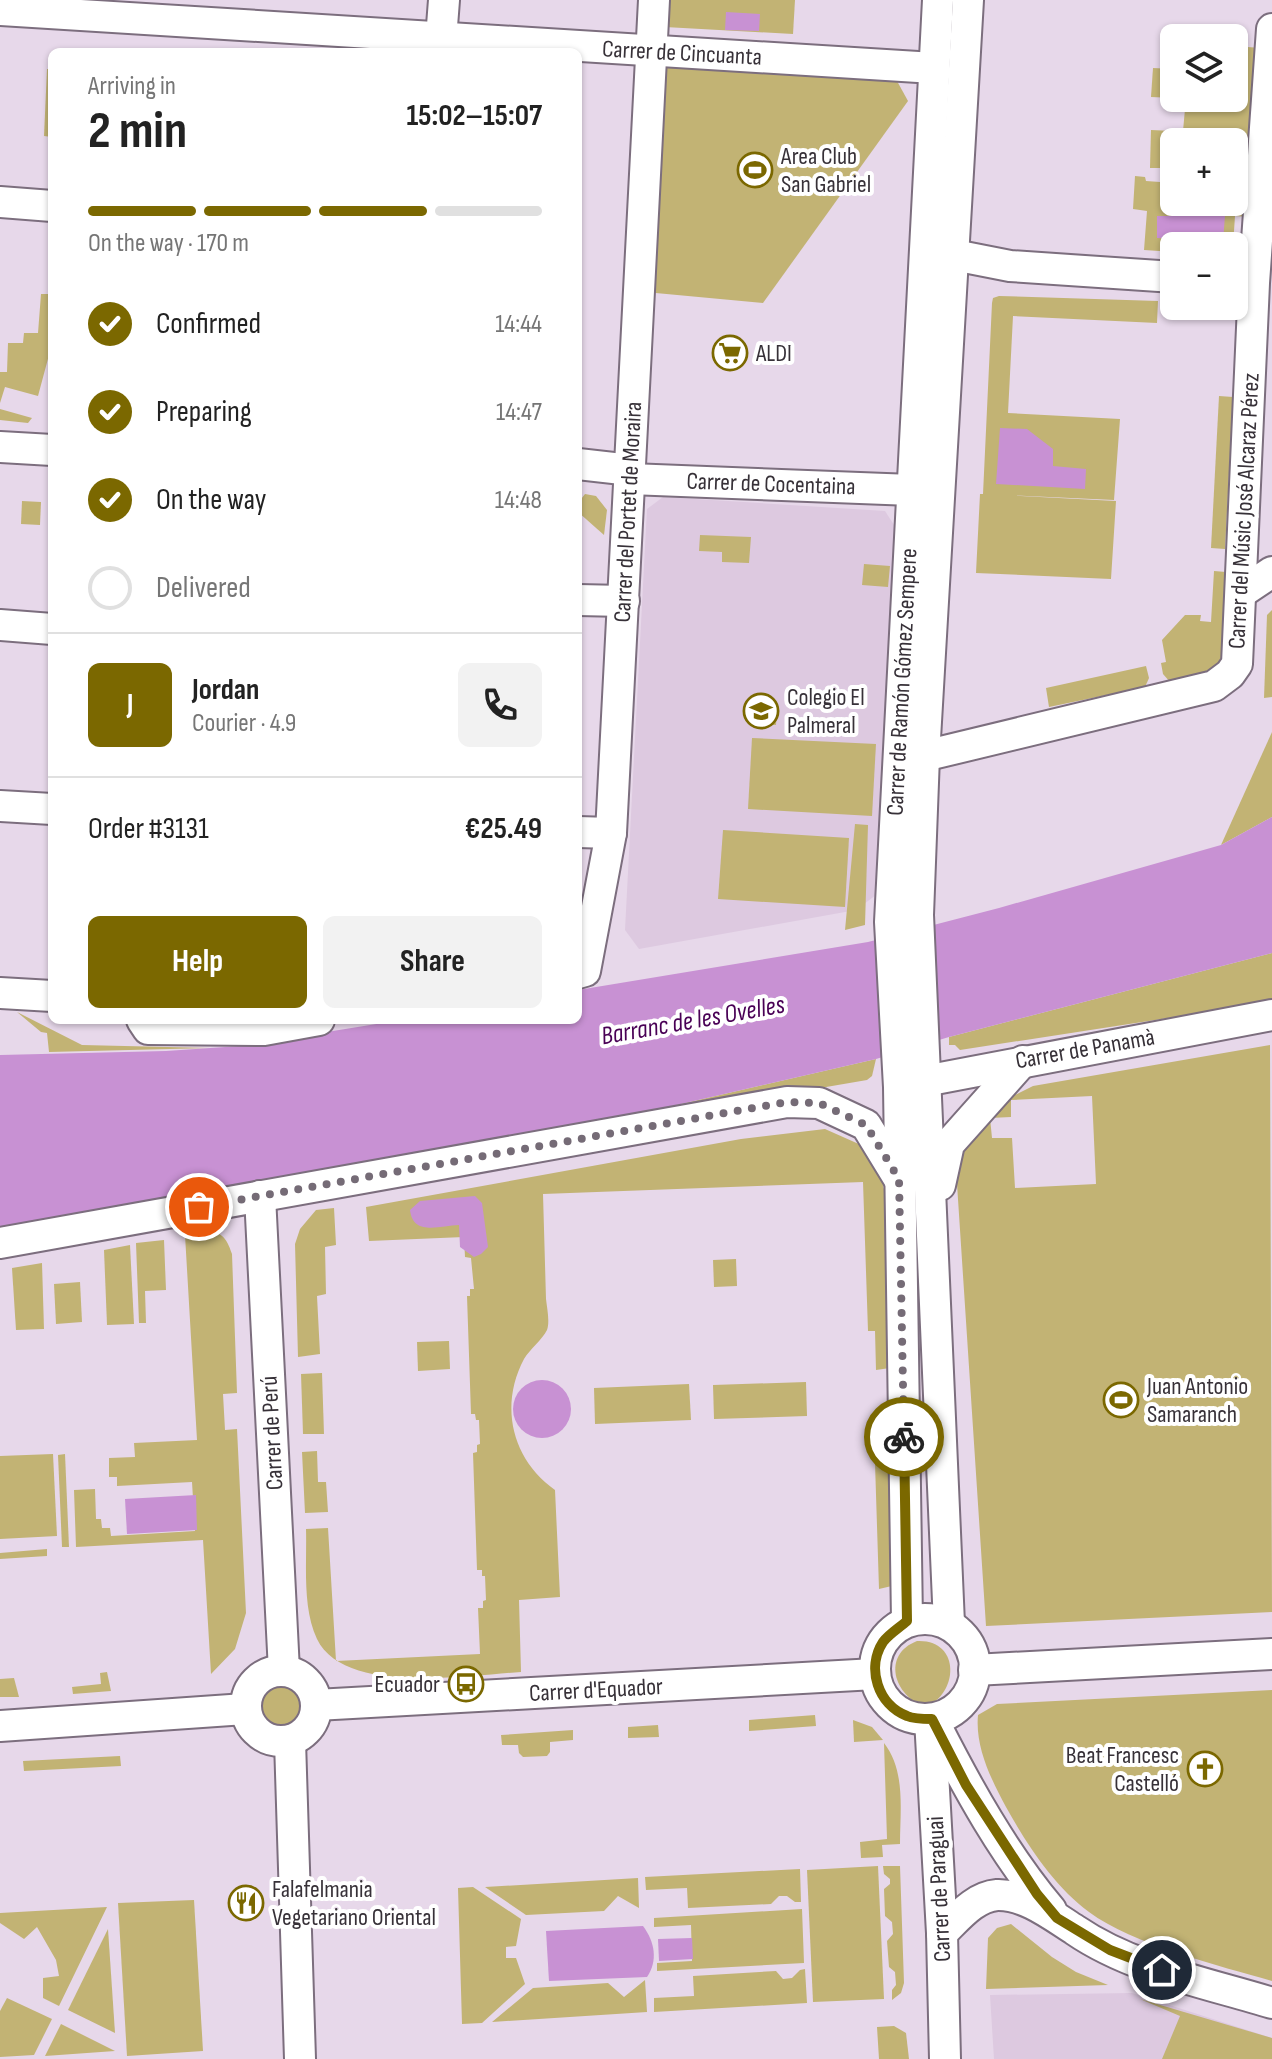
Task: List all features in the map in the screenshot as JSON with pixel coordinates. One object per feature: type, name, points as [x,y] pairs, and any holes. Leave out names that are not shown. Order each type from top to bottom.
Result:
[{"type":"street","points":[[438,46],[444,0]]},
{"type":"street","name":"Carrer del Portet de Moraira","points":[[582,972],[611,833],[654,0]]},
{"type":"street","name":"Carrer de Ramón Gómez Sempere","points":[[904,918],[891,874],[938,0]]},
{"type":"street","name":"Carrer de Ramón Gómez Sempere","points":[[912,1083],[904,918],[924,756],[968,0]]},
{"type":"street","name":"Carrer de Cincuanta","points":[[0,10],[438,46],[524,48]]},
{"type":"street","name":"Carrer del Músic José Alcaraz Pérez","points":[[1248,246],[1272,29]]},
{"type":"street","name":"Carrer de Cincuanta","points":[[582,49],[934,68]]},
{"type":"street","points":[[0,202],[48,206]]},
{"type":"street","points":[[925,229],[954,255],[1010,266],[1160,276]]},
{"type":"street","name":"Carrer del Músic José Alcaraz Pérez","points":[[924,756],[1214,686],[1230,674],[1237,664],[1242,592],[1244,320]]},
{"type":"street","points":[[0,447],[48,450]]},
{"type":"street","name":"Carrer de Cocentaina","points":[[582,465],[630,474],[912,490]]},
{"type":"street","points":[[912,490],[939,513]]},
{"type":"street","points":[[1242,592],[1272,572]]},
{"type":"street","points":[[582,600],[624,601]]},
{"type":"street","points":[[0,625],[48,629]]},
{"type":"street","name":"Carrer de Ramón Gómez Sempere","points":[[891,874],[905,849],[907,791],[912,768],[924,756]]},
{"type":"street","points":[[0,806],[48,809]]},
{"type":"street","points":[[582,832],[611,833]]},
{"type":"street","points":[[0,993],[48,996]]},
{"type":"street","name":"Carrer de Panamà","points":[[912,1083],[1272,1015]]},
{"type":"street","points":[[145,1024],[148,1029],[264,1030],[297,1024]]},
{"type":"street","points":[[931,1226],[949,1144],[1023,1061]]},
{"type":"street","points":[[907,1621],[899,1179],[912,1083]]},
{"type":"street","points":[[912,1083],[931,1226],[949,1624]]},
{"type":"street","points":[[0,1243],[787,1102],[819,1103],[866,1125],[899,1179]]},
{"type":"street","name":"Carrer de Perú","points":[[260,1196],[284,1671]]},
{"type":"street","points":[[927,1618],[949,1624],[965,1637],[974,1654],[975,1682],[964,1701],[945,1716],[931,1719],[907,1717],[889,1704],[880,1692],[875,1674],[878,1652],[885,1638],[907,1621],[927,1618]]},
{"type":"street","points":[[974,1670],[1272,1654]]},
{"type":"street","points":[[284,1671],[298,1675],[310,1686],[316,1705],[314,1720],[305,1733],[290,1741],[274,1741],[260,1735],[249,1723],[245,1709],[252,1686],[266,1674],[284,1671]]},
{"type":"street","name":"Carrer d'Equador","points":[[316,1705],[875,1674]]},
{"type":"street","points":[[0,1726],[245,1709]]},
{"type":"street","points":[[931,1719],[966,1785],[1020,1869],[1057,1918]]},
{"type":"street","name":"Carrer de Paraguai","points":[[931,1719],[945,2059]]},
{"type":"street","points":[[290,1741],[300,2059]]},
{"type":"street","points":[[942,1933],[980,1900],[995,1895],[1014,1896],[1110,1950],[1162,1970],[1272,2003]]},
{"type":"shaded area","points":[[667,0],[795,0],[793,34],[665,27]]},
{"type":"shaded area","points":[[1248,47],[1261,48],[1250,182],[1248,128],[1183,128],[1185,112],[1248,112]]},
{"type":"shaded area","name":"Area Club San Gabriel","points":[[668,67],[897,81],[908,101],[763,303],[645,292],[656,77]]},
{"type":"shaded area","points":[[1153,68],[1160,68],[1160,97],[1151,97]]},
{"type":"shaded area","points":[[47,69],[48,69],[48,136],[44,136]]},
{"type":"shaded area","points":[[1151,130],[1160,130],[1160,168],[1150,168]]},
{"type":"shaded area","points":[[1135,176],[1145,177],[1146,181],[1160,182],[1160,216],[1235,216],[1234,232],[1160,232],[1160,251],[1144,250],[1147,211],[1133,209]]},
{"type":"shaded area","points":[[1248,189],[1251,189],[1250,217],[1235,216],[1248,216]]},
{"type":"shaded area","points":[[41,294],[48,294],[48,359],[38,396],[5,387],[0,403],[0,372],[7,372],[8,343],[23,343],[24,333],[38,333]]},
{"type":"shaded area","points":[[993,298],[1158,301],[1157,323],[1013,316],[1008,413],[1120,419],[1114,500],[1004,495],[1116,501],[1111,579],[976,573],[992,303]]},
{"type":"shaded area","points":[[1219,396],[1233,397],[1225,549],[1211,548]]},
{"type":"shaded area","points":[[0,409],[32,418],[28,423],[0,420]]},
{"type":"shaded area","points":[[585,494],[596,496],[607,510],[604,535],[582,516],[582,498]]},
{"type":"shaded area","name":"Colegio El Palmeral","points":[[663,497],[885,511],[896,528],[876,895],[856,910],[639,949],[625,930],[647,509]]},
{"type":"shaded area","points":[[22,501],[41,502],[40,525],[21,524]]},
{"type":"shaded area","points":[[700,535],[751,537],[749,563],[722,562],[722,552],[699,551]]},
{"type":"shaded area","points":[[864,564],[890,566],[888,587],[862,585]]},
{"type":"shaded area","points":[[1214,571],[1226,572],[1223,660],[1219,669],[1170,682],[1163,674],[1161,663],[1166,662],[1162,640],[1185,615],[1201,615],[1200,621],[1211,622]]},
{"type":"shaded area","points":[[1272,610],[1272,697],[1264,698],[1267,615]]},
{"type":"shaded area","points":[[1146,666],[1149,678],[1145,687],[1049,707],[1046,688]]},
{"type":"shaded area","points":[[751,705],[777,706],[776,725],[750,724]]},
{"type":"shaded area","points":[[1272,732],[1272,817],[1221,845]]},
{"type":"shaded area","points":[[752,738],[876,744],[872,816],[748,809]]},
{"type":"shaded area","points":[[855,824],[868,825],[865,925],[845,930]]},
{"type":"shaded area","points":[[723,830],[849,838],[845,907],[718,899]]},
{"type":"shaded area","points":[[1272,953],[1272,1002],[960,1050],[955,1045],[949,1045],[949,1037]]},
{"type":"shaded area","points":[[17,1012],[82,1045],[210,1048],[49,1052],[47,1033],[41,1032]]},
{"type":"shaded area","name":"Juan Antonio Samaranch","points":[[1270,1045],[1272,1612],[986,1626],[957,1184],[963,1150],[990,1119],[992,1138],[1012,1138],[1015,1188],[1096,1184],[1092,1096],[1011,1100],[1011,1117],[991,1118],[1007,1099],[1033,1086]]},
{"type":"shaded area","points":[[876,1059],[872,1076],[867,1080],[551,1134]]},
{"type":"shaded area","points":[[825,1129],[861,1145],[879,1168],[888,1206],[890,1368],[876,1370],[875,1331],[868,1331],[863,1182],[543,1194],[548,1327],[524,1359],[516,1377],[511,1413],[514,1431],[528,1463],[555,1490],[560,1597],[519,1600],[521,1672],[410,1678],[353,1669],[339,1661],[480,1654],[478,1608],[483,1608],[483,1601],[486,1600],[485,1576],[482,1576],[482,1570],[477,1570],[473,1453],[477,1452],[477,1445],[480,1444],[479,1420],[471,1414],[467,1296],[470,1296],[470,1289],[474,1289],[471,1258],[465,1257],[464,1237],[369,1241],[366,1207],[741,1139]]},
{"type":"shaded area","points":[[334,1208],[336,1245],[325,1247],[326,1294],[317,1296],[320,1354],[298,1357],[295,1244],[300,1229],[316,1210]]},
{"type":"shaded area","points":[[210,1231],[225,1239],[232,1254],[237,1393],[223,1394],[225,1430],[237,1429],[246,1613],[235,1649],[211,1674],[203,1540],[76,1547],[74,1490],[95,1489],[96,1519],[101,1519],[102,1528],[110,1528],[111,1536],[195,1531],[192,1482],[117,1486],[117,1477],[109,1477],[109,1458],[135,1457],[134,1443],[197,1440],[185,1235]]},
{"type":"shaded area","points":[[164,1240],[166,1290],[145,1291],[146,1323],[139,1323],[136,1243]]},
{"type":"shaded area","points":[[130,1245],[134,1324],[107,1325],[104,1250]]},
{"type":"shaded area","points":[[736,1259],[737,1286],[714,1287],[713,1260]]},
{"type":"shaded area","points":[[42,1263],[44,1329],[16,1330],[12,1268]]},
{"type":"shaded area","points":[[80,1282],[82,1322],[56,1324],[54,1284]]},
{"type":"shaded area","points":[[449,1341],[450,1369],[418,1371],[417,1342]]},
{"type":"shaded area","points":[[322,1373],[324,1434],[303,1434],[301,1374]]},
{"type":"shaded area","points":[[806,1382],[807,1416],[714,1419],[713,1385]]},
{"type":"shaded area","points":[[689,1384],[691,1420],[595,1424],[594,1388]]},
{"type":"shaded area","points":[[878,1427],[893,1428],[896,1585],[879,1589],[875,1463],[879,1463]]},
{"type":"shaded area","points":[[317,1451],[318,1482],[326,1482],[328,1512],[305,1513],[302,1452]]},
{"type":"shaded area","points":[[53,1454],[57,1536],[0,1539],[0,1456]]},
{"type":"shaded area","points":[[65,1454],[69,1547],[62,1547],[58,1455]]},
{"type":"shaded area","points":[[328,1528],[336,1659],[317,1639],[312,1627],[306,1585],[306,1529]]},
{"type":"shaded area","points":[[47,1549],[47,1556],[0,1559],[0,1553]]},
{"type":"shaded area","points":[[917,1641],[942,1649],[950,1668],[944,1691],[925,1707],[906,1694],[896,1675],[899,1656],[906,1647]]},
{"type":"shaded area","points":[[107,1672],[111,1691],[73,1694],[72,1687],[101,1684],[100,1673]]},
{"type":"shaded area","points":[[14,1678],[19,1697],[0,1697],[0,1679]]},
{"type":"shaded area","points":[[281,1679],[300,1687],[308,1706],[300,1725],[281,1733],[262,1725],[254,1706],[262,1687]]},
{"type":"shaded area","points":[[1272,1690],[1272,1981],[1152,1944],[1107,1924],[1076,1902],[1042,1864],[1014,1821],[990,1774],[979,1739],[978,1715],[997,1704]]},
{"type":"shaded area","points":[[815,1715],[816,1726],[749,1731],[749,1720]]},
{"type":"shaded area","points":[[853,1720],[872,1727],[883,1740],[854,1742]]},
{"type":"shaded area","points":[[658,1725],[659,1737],[628,1738],[628,1727]]},
{"type":"shaded area","points":[[573,1730],[573,1740],[550,1742],[547,1756],[523,1757],[518,1745],[502,1745],[501,1735]]},
{"type":"shaded area","points":[[884,1743],[899,1779],[900,1844],[882,1845],[883,1857],[861,1858],[860,1842],[887,1839]]},
{"type":"shaded area","points":[[120,1756],[121,1766],[24,1771],[23,1761]]},
{"type":"shaded area","points":[[878,1866],[884,1999],[813,2002],[807,1870]]},
{"type":"shaded area","points":[[883,1866],[900,1866],[904,1983],[901,1993],[892,2000],[895,1972],[889,1967],[887,1941],[893,1934],[892,1922],[885,1916],[884,1889],[890,1884],[890,1879],[884,1874]]},
{"type":"shaded area","points":[[800,1869],[801,1902],[779,1896],[771,1904],[688,1908],[687,1888],[646,1890],[645,1877]]},
{"type":"shaded area","points":[[638,1878],[639,1908],[618,1896],[604,1911],[526,1915],[485,1887]]},
{"type":"shaded area","points":[[473,1887],[521,1919],[516,1946],[506,1947],[506,1958],[516,1958],[525,1984],[482,2023],[462,2024],[458,1888]]},
{"type":"shaded area","points":[[194,1900],[203,2051],[127,2056],[118,1903]]},
{"type":"shaded area","points":[[107,1907],[59,2006],[43,1998],[43,1978],[59,1976],[56,1960],[37,1927],[24,1939],[0,1923],[0,1913]]},
{"type":"shaded area","points":[[802,1909],[804,1963],[657,1971],[657,1963],[692,1961],[691,1925],[654,1927],[654,1918]]},
{"type":"shaded area","points":[[1011,1924],[1052,1957],[1076,1972],[1108,1985],[986,1989],[988,1938],[997,1928]]},
{"type":"shaded area","points":[[108,1929],[115,2033],[68,2010]]},
{"type":"shaded area","points":[[805,1969],[807,2003],[654,2012],[654,1998],[694,1996],[693,1976],[776,1971],[783,1979],[792,1978]]},
{"type":"shaded area","points":[[645,1980],[647,2012],[492,2022],[533,1988],[608,1983],[624,1997]]},
{"type":"shaded area","points":[[1132,1993],[1272,2038],[1272,2059],[994,2059],[990,1995]]},
{"type":"shaded area","points":[[7,1998],[52,2019],[34,2055],[0,2057],[0,2011]]},
{"type":"shaded area","points":[[1140,1999],[1272,2038],[1272,2059],[1162,2059],[1180,2016]]},
{"type":"shaded area","points":[[61,2024],[115,2051],[45,2056]]},
{"type":"shaded area","points":[[894,2026],[906,2033],[909,2059],[879,2059],[877,2027]]},
{"type":"water","points":[[726,12],[760,14],[759,31],[725,30]]},
{"type":"water","points":[[1157,216],[1225,216],[1224,232],[1160,232],[1160,238],[1157,238]]},
{"type":"water","points":[[1000,428],[1027,429],[1053,449],[1053,466],[1086,469],[1085,489],[996,484]]},
{"type":"water","name":"Barranc de les Ovelles","points":[[1272,817],[1272,953],[876,1059],[551,1134],[0,1228],[0,1055],[240,1046],[376,1024],[582,1024],[582,989],[868,942],[1221,845]]},
{"type":"water","points":[[475,1196],[482,1203],[488,1247],[474,1257],[460,1247],[459,1225],[428,1228],[412,1218],[410,1210],[420,1201]]},
{"type":"water","points":[[542,1380],[553,1382],[562,1389],[569,1398],[569,1420],[562,1429],[553,1436],[542,1438],[531,1436],[522,1429],[515,1420],[513,1409],[515,1398],[522,1389],[531,1382]]},
{"type":"water","points":[[196,1495],[197,1530],[127,1534],[125,1499]]},
{"type":"water","points":[[643,1926],[654,1952],[653,1965],[647,1977],[549,1981],[546,1931]]},
{"type":"water","points":[[692,1938],[693,1959],[659,1961],[658,1939]]},
{"type":"way so far","points":[[199,1207],[787,1102],[819,1103],[866,1125],[899,1179],[904,1437]]},
{"type":"place","name":"Area Club San Gabriel","points":[[755,170]]},
{"type":"place","name":"ALDI","points":[[730,353]]},
{"type":"place","name":"Colegio El Palmeral","points":[[761,711]]},
{"type":"place","name":"Juan Antonio Samaranch","points":[[1121,1400]]},
{"type":"place","name":"Ecuador","points":[[466,1684]]},
{"type":"place","name":"Beat Francesc Castelló","points":[[1205,1769]]},
{"type":"place","name":"Falafelmania Vegetariano Oriental","points":[[246,1903]]},
{"type":"route","points":[[904,1437],[907,1621],[885,1638],[878,1652],[875,1674],[880,1692],[889,1704],[907,1717],[932,1719],[966,1785],[1011,1856],[1057,1918],[1110,1950],[1162,1970]]}]
